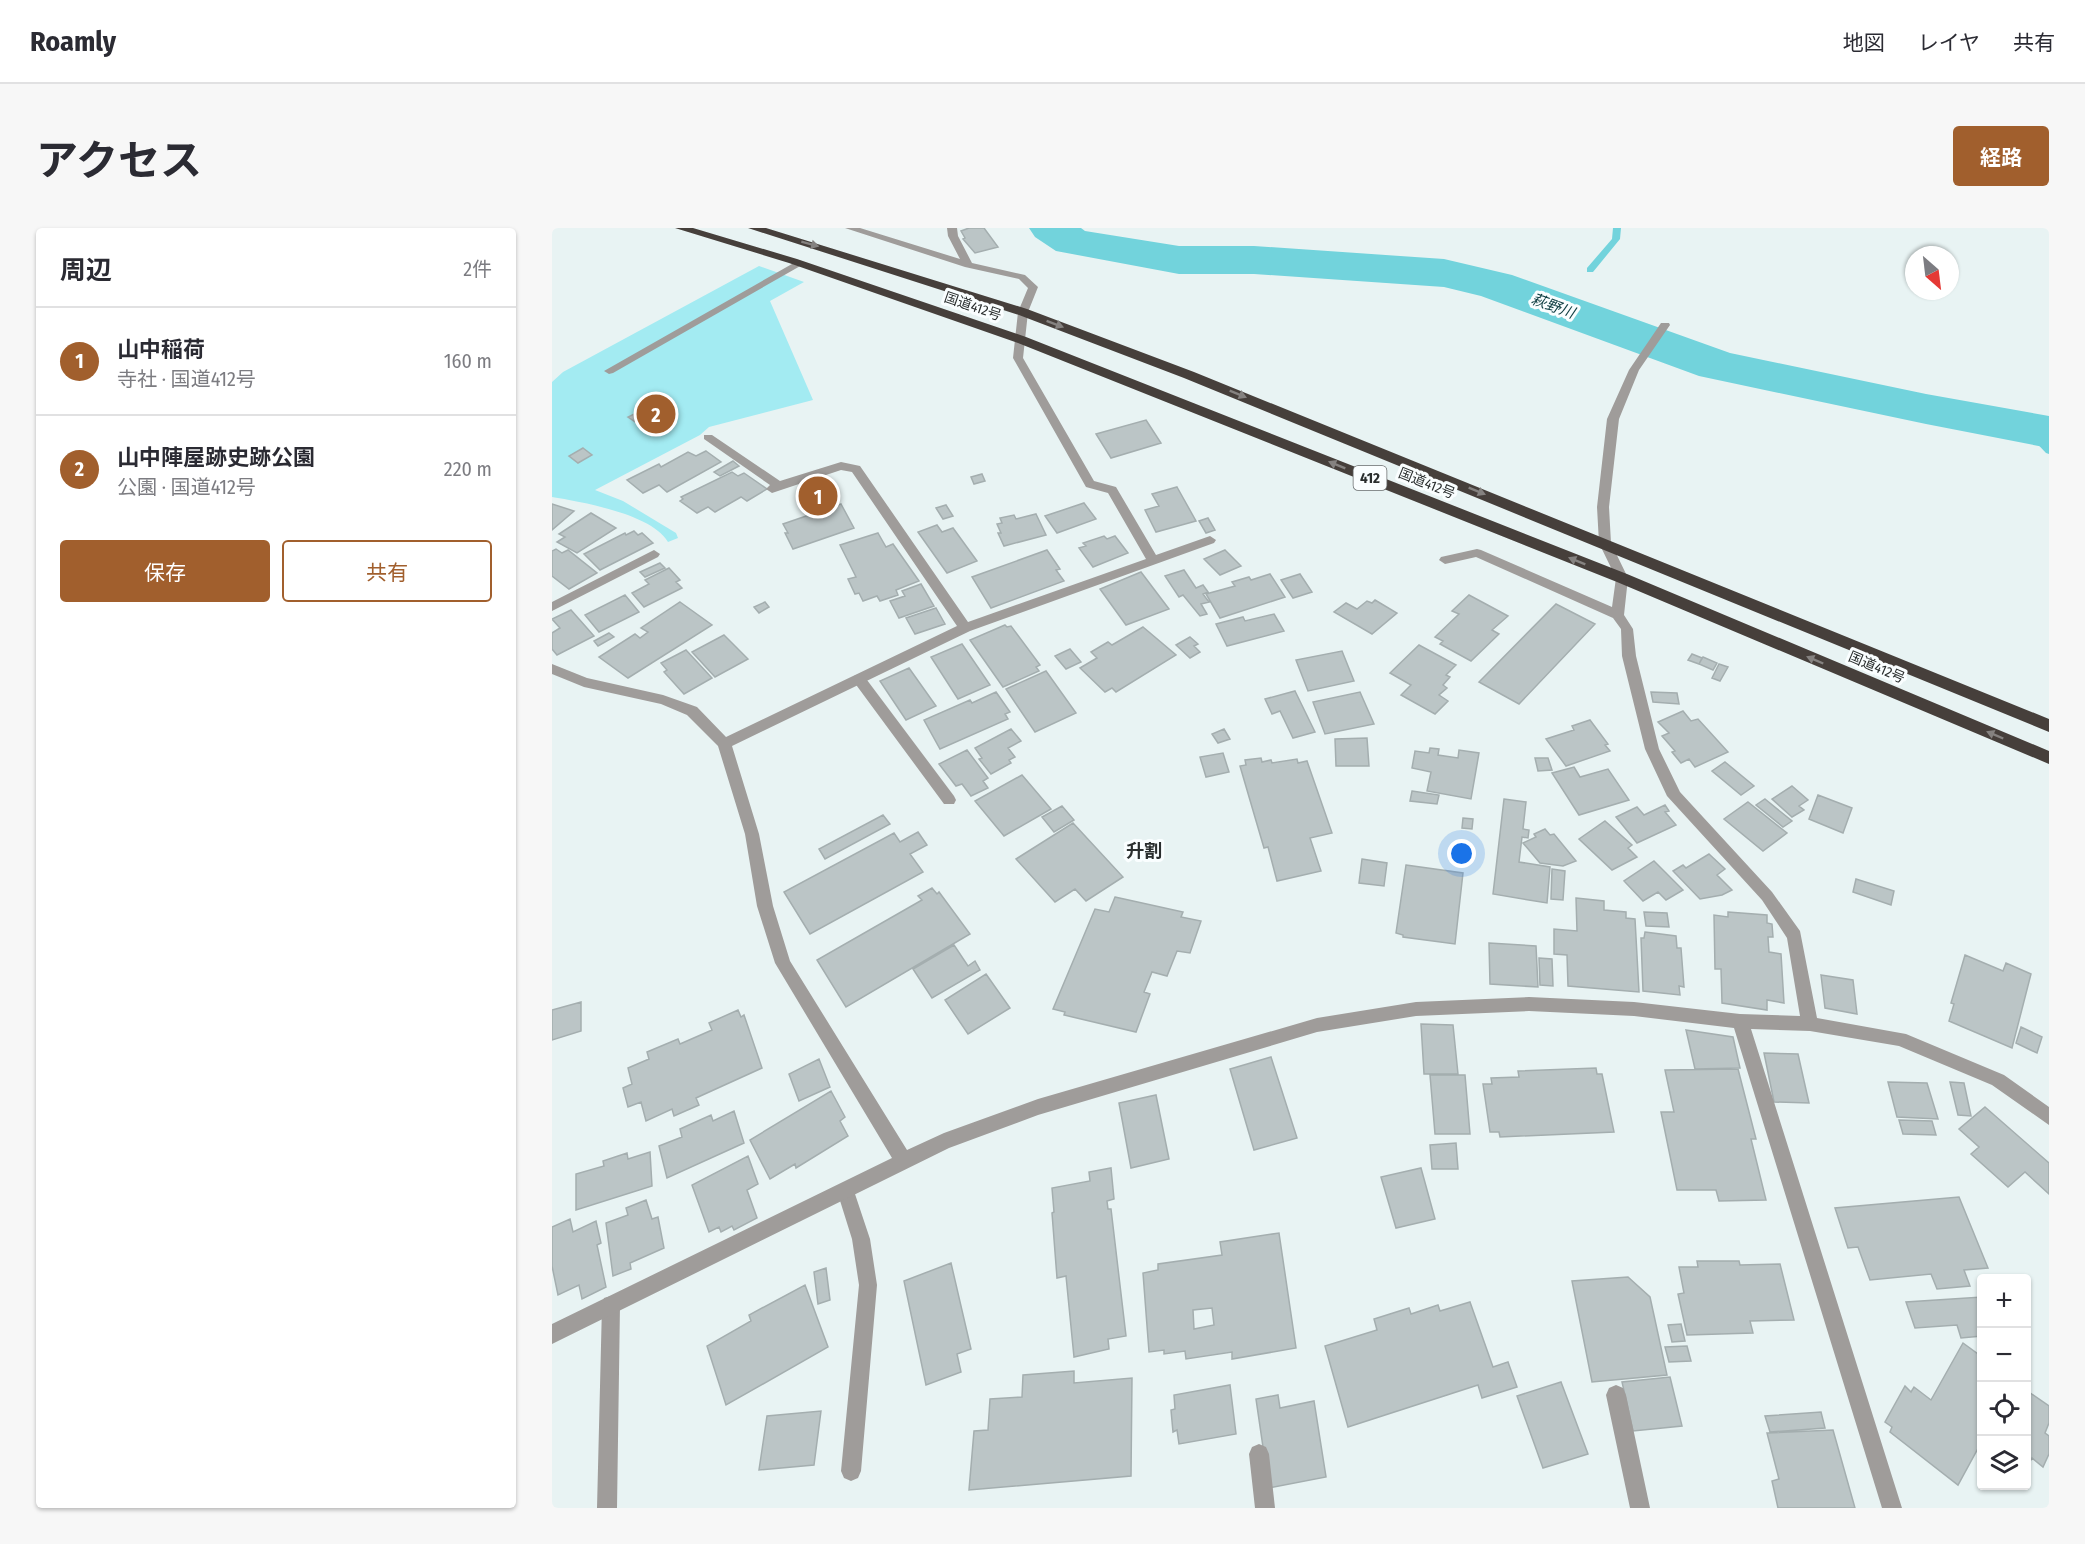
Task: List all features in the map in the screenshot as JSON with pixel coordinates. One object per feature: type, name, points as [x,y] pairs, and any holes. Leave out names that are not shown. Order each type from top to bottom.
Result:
[{"type":"highway","name":"国道412号","points":[[681,228],[799,263],[1022,340],[1622,578],[2049,758]]},
{"type":"highway","name":"国道412号","points":[[754,228],[1023,312],[1189,375],[2049,726]]},
{"type":"street","points":[[850,228],[968,265],[1022,277],[1033,287],[1023,312],[1022,340],[1018,358],[1090,484],[1112,490],[1152,559]]},
{"type":"street","points":[[952,228],[953,236],[968,265]]},
{"type":"street","points":[[609,371],[799,263]]},
{"type":"street","points":[[1618,615],[1622,578],[1605,543],[1604,507],[1613,419],[1634,370],[1665,325]]},
{"type":"street","points":[[708,437],[775,487],[841,466],[856,469],[965,628]]},
{"type":"street","points":[[724,744],[965,628],[1210,540]]},
{"type":"street","points":[[1445,560],[1477,553],[1618,615],[1627,628],[1629,656],[1653,749],[1674,796],[1767,896],[1794,936],[1809,1024]]},
{"type":"street","points":[[552,607],[654,554]]},
{"type":"street","points":[[552,669],[584,682],[663,700],[692,711],[724,744],[752,834],[765,906],[783,963],[904,1162]]},
{"type":"street","points":[[859,679],[949,800]]},
{"type":"street","points":[[552,1334],[944,1141],[1038,1107],[1317,1024],[1416,1009],[1529,1004],[1634,1009],[1740,1022],[1809,1024],[1900,1039],[1998,1080],[2049,1117]]},
{"type":"street","points":[[1740,1022],[1892,1508]]},
{"type":"street","points":[[846,1191],[861,1239],[868,1285],[851,1471]]},
{"type":"street","points":[[607,1508],[611,1305]]},
{"type":"street","points":[[1616,1395],[1640,1508]]},
{"type":"street","points":[[1259,1454],[1265,1508]]},
{"type":"shaded area","points":[[759,266],[804,282],[770,301],[813,400],[709,427],[700,435],[595,490],[623,501],[676,533],[678,538],[668,542],[660,532],[632,517],[598,506],[552,497],[552,382],[563,372]]},
{"type":"building","points":[[969,228],[984,228],[998,247],[975,253],[963,239],[965,238],[961,231]]},
{"type":"building","points":[[644,409],[658,418],[643,427],[628,417]]},
{"type":"building","points":[[1146,420],[1161,443],[1111,458],[1096,434]]},
{"type":"building","points":[[583,448],[592,455],[578,463],[569,456]]},
{"type":"building","points":[[706,451],[721,462],[667,492],[659,485],[643,493],[627,480],[659,464],[661,467],[688,452],[696,456]]},
{"type":"building","points":[[733,461],[739,466],[720,476],[714,472]]},
{"type":"building","points":[[732,472],[738,476],[744,473],[767,489],[747,501],[741,497],[715,512],[708,507],[697,513],[680,501],[683,499],[681,497]]},
{"type":"building","points":[[982,474],[985,481],[974,484],[971,477]]},
{"type":"building","points":[[1177,487],[1196,521],[1156,532],[1145,510],[1159,506],[1152,494]]},
{"type":"building","points":[[826,489],[824,503],[810,504],[812,490]]},
{"type":"building","points":[[1084,503],[1096,519],[1057,533],[1045,516]]},
{"type":"building","points":[[552,504],[574,511],[552,530]]},
{"type":"building","points":[[841,504],[854,528],[793,549],[783,524]]},
{"type":"building","points":[[946,505],[953,516],[943,519],[936,508]]},
{"type":"building","points":[[591,513],[616,528],[577,553],[557,542],[565,537],[559,534]]},
{"type":"building","points":[[1036,514],[1046,535],[1004,546],[998,533],[1001,533],[997,524],[1002,523],[1000,518],[1014,515],[1016,519]]},
{"type":"building","points":[[1208,518],[1215,530],[1206,533],[1199,521]]},
{"type":"building","points":[[937,525],[942,532],[953,528],[977,561],[947,573],[918,532]]},
{"type":"building","points":[[634,531],[638,535],[642,533],[653,543],[600,570],[584,554],[625,533],[626,535]]},
{"type":"building","points":[[878,533],[886,547],[893,544],[919,581],[896,590],[898,595],[880,601],[877,596],[863,601],[859,593],[855,594],[848,579],[856,577],[840,545]]},
{"type":"building","points":[[1104,536],[1107,539],[1115,536],[1128,553],[1093,567],[1079,548],[1086,546],[1083,543]]},
{"type":"building","points":[[556,549],[562,553],[568,550],[597,573],[569,589],[552,576],[552,551]]},
{"type":"building","points":[[1047,550],[1060,569],[1056,570],[1064,581],[991,608],[972,577]]},
{"type":"building","points":[[1225,550],[1241,566],[1220,575],[1204,559]]},
{"type":"building","points":[[660,563],[665,568],[645,577],[640,572]]},
{"type":"building","points":[[669,568],[680,580],[676,582],[682,588],[644,607],[632,593],[649,584],[645,580]]},
{"type":"building","points":[[1184,570],[1196,588],[1203,585],[1208,592],[1203,594],[1209,602],[1201,604],[1207,614],[1200,616],[1183,595],[1179,597],[1165,576]]},
{"type":"building","points":[[1141,572],[1169,609],[1126,625],[1100,589]]},
{"type":"building","points":[[1270,574],[1285,597],[1220,618],[1206,594],[1235,586],[1232,582],[1249,577],[1251,580]]},
{"type":"building","points":[[1300,574],[1312,592],[1293,598],[1281,580]]},
{"type":"building","points":[[921,584],[934,606],[899,618],[890,601],[905,596],[902,591]]},
{"type":"building","points":[[625,595],[639,612],[599,632],[585,615]]},
{"type":"building","points":[[1469,595],[1508,616],[1492,630],[1499,634],[1471,661],[1440,644],[1443,641],[1435,637],[1459,614],[1452,611]]},
{"type":"building","points":[[1375,600],[1397,613],[1372,634],[1334,612],[1346,603],[1357,609],[1367,601],[1372,603]]},
{"type":"building","points":[[680,602],[712,625],[628,678],[599,657],[635,634],[640,638],[648,632],[641,628]]},
{"type":"building","points":[[765,602],[769,607],[759,613],[754,607]]},
{"type":"building","points":[[1556,604],[1595,624],[1519,704],[1479,682]]},
{"type":"building","points":[[936,608],[945,624],[915,634],[906,618]]},
{"type":"building","points":[[571,610],[594,636],[557,655],[552,649],[552,633],[560,628],[552,619]]},
{"type":"building","points":[[1274,614],[1284,631],[1227,646],[1216,624],[1243,617],[1245,621]]},
{"type":"building","points":[[1005,625],[1011,626],[1040,665],[1036,667],[1039,671],[1003,687],[970,640]]},
{"type":"building","points":[[1143,627],[1176,655],[1116,692],[1112,688],[1105,692],[1080,668],[1097,658],[1091,652],[1108,642],[1112,645]]},
{"type":"building","points":[[609,633],[614,637],[598,646],[594,641]]},
{"type":"building","points":[[724,635],[748,659],[715,677],[692,652]]},
{"type":"building","points":[[1190,637],[1198,644],[1194,646],[1200,652],[1190,658],[1176,645]]},
{"type":"building","points":[[962,644],[990,685],[958,699],[931,657]]},
{"type":"building","points":[[1419,645],[1456,665],[1446,675],[1450,677],[1443,685],[1447,688],[1439,695],[1448,701],[1435,714],[1401,695],[1411,685],[1390,673]]},
{"type":"building","points":[[1070,649],[1081,662],[1066,669],[1055,656]]},
{"type":"building","points":[[686,650],[712,678],[684,694],[664,672],[667,670],[661,663]]},
{"type":"building","points":[[1342,651],[1354,681],[1308,691],[1296,660]]},
{"type":"building","points":[[1692,654],[1702,658],[1699,664],[1688,660]]},
{"type":"building","points":[[1703,657],[1717,663],[1713,670],[1699,664]]},
{"type":"building","points":[[1719,664],[1728,667],[1720,681],[1712,678]]},
{"type":"building","points":[[909,668],[936,706],[906,720],[880,681]]},
{"type":"building","points":[[1046,671],[1076,713],[1035,732],[1006,689]]},
{"type":"building","points":[[1295,691],[1315,732],[1293,738],[1280,711],[1272,714],[1265,699]]},
{"type":"building","points":[[996,692],[1010,712],[1005,714],[1008,719],[940,749],[924,720],[970,700],[972,703]]},
{"type":"building","points":[[1360,692],[1374,724],[1325,734],[1313,702]]},
{"type":"building","points":[[1651,692],[1677,693],[1679,704],[1653,702]]},
{"type":"building","points":[[1683,711],[1691,721],[1698,719],[1728,752],[1695,767],[1689,759],[1681,763],[1672,752],[1675,751],[1662,736],[1669,733],[1658,722]]},
{"type":"building","points":[[1590,720],[1608,744],[1605,745],[1610,751],[1566,766],[1546,739],[1574,730],[1572,726]]},
{"type":"building","points":[[1011,729],[1021,741],[1008,748],[1015,757],[1009,760],[1011,763],[991,774],[979,759],[982,758],[975,748]]},
{"type":"building","points":[[1224,729],[1230,739],[1218,743],[1212,734]]},
{"type":"building","points":[[1367,738],[1369,766],[1336,766],[1335,739]]},
{"type":"building","points":[[1430,748],[1439,749],[1438,755],[1458,758],[1459,750],[1479,753],[1471,799],[1427,791],[1431,772],[1412,768],[1415,751],[1429,753]]},
{"type":"building","points":[[967,750],[988,778],[983,781],[988,788],[971,796],[962,784],[956,786],[939,764]]},
{"type":"building","points":[[1223,753],[1229,772],[1206,777],[1200,757]]},
{"type":"building","points":[[1261,758],[1262,762],[1271,760],[1272,763],[1297,759],[1298,763],[1307,761],[1332,833],[1310,838],[1321,871],[1277,881],[1268,847],[1264,848],[1240,766],[1246,765],[1245,760]]},
{"type":"building","points":[[1535,758],[1548,758],[1552,770],[1538,771]]},
{"type":"building","points":[[1725,762],[1754,786],[1741,795],[1712,771]]},
{"type":"building","points":[[1574,767],[1580,777],[1608,769],[1629,800],[1579,815],[1552,773]]},
{"type":"building","points":[[1022,775],[1051,809],[1004,836],[975,801]]},
{"type":"building","points":[[1792,786],[1808,800],[1799,806],[1804,810],[1792,817],[1772,799]]},
{"type":"building","points":[[1412,791],[1439,795],[1437,804],[1410,801]]},
{"type":"building","points":[[1818,795],[1852,808],[1843,833],[1809,819]]},
{"type":"building","points":[[1504,799],[1526,802],[1523,829],[1529,830],[1528,838],[1522,837],[1519,862],[1550,867],[1547,903],[1493,894]]},
{"type":"building","points":[[1765,799],[1792,821],[1783,827],[1756,805]]},
{"type":"building","points":[[1748,802],[1787,833],[1763,851],[1724,819]]},
{"type":"building","points":[[1665,805],[1669,811],[1665,812],[1676,825],[1637,843],[1616,817],[1637,807],[1644,815]]},
{"type":"building","points":[[1062,806],[1074,820],[1054,832],[1042,817]]},
{"type":"building","points":[[883,815],[890,824],[825,859],[819,849]]},
{"type":"building","points":[[1463,818],[1473,819],[1472,829],[1462,828]]},
{"type":"building","points":[[1605,821],[1632,845],[1628,848],[1637,857],[1612,870],[1579,839]]},
{"type":"building","points":[[1073,823],[1123,877],[1086,901],[1075,889],[1055,902],[1016,859]]},
{"type":"building","points":[[1545,829],[1550,835],[1554,834],[1576,861],[1563,866],[1540,863],[1523,843],[1536,837],[1534,834]]},
{"type":"building","points":[[918,832],[927,845],[910,854],[923,872],[810,934],[784,892],[894,833],[900,842]]},
{"type":"building","points":[[1709,854],[1725,869],[1717,875],[1732,890],[1722,895],[1700,899],[1673,871],[1683,865],[1686,868]]},
{"type":"building","points":[[1362,859],[1387,863],[1384,886],[1359,883]]},
{"type":"building","points":[[1654,861],[1683,890],[1666,900],[1658,892],[1643,901],[1624,881]]},
{"type":"building","points":[[1406,865],[1463,873],[1455,944],[1403,937],[1396,933]]},
{"type":"building","points":[[1552,869],[1565,871],[1563,900],[1551,899]]},
{"type":"building","points":[[1856,879],[1894,891],[1891,905],[1853,892]]},
{"type":"building","points":[[932,888],[937,894],[939,892],[970,934],[846,1007],[817,960],[922,900],[918,896]]},
{"type":"building","points":[[1115,897],[1183,912],[1181,917],[1201,921],[1190,953],[1177,951],[1167,976],[1152,972],[1144,992],[1150,994],[1136,1032],[1064,1015],[1065,1012],[1053,1009],[1095,909],[1109,912]]},
{"type":"building","points":[[1576,898],[1604,901],[1604,910],[1626,912],[1626,918],[1635,919],[1639,992],[1568,986],[1567,955],[1554,954],[1554,929],[1577,931]]},
{"type":"building","points":[[1644,912],[1667,913],[1669,927],[1646,926]]},
{"type":"building","points":[[1728,912],[1767,915],[1767,923],[1772,924],[1773,937],[1768,937],[1769,952],[1781,954],[1784,1003],[1767,1000],[1767,1010],[1722,1003],[1721,969],[1715,969],[1714,915],[1728,917]]},
{"type":"building","points":[[1645,932],[1676,936],[1677,948],[1681,948],[1684,987],[1679,986],[1680,995],[1643,991],[1641,938],[1644,938]]},
{"type":"building","points":[[1489,943],[1536,946],[1538,987],[1490,984]]},
{"type":"building","points":[[954,945],[968,966],[975,961],[980,970],[932,998],[913,969]]},
{"type":"building","points":[[1965,955],[2003,971],[2006,963],[2031,974],[2012,1048],[1949,1021],[1954,1004],[1951,1003]]},
{"type":"building","points":[[1539,958],[1552,959],[1553,986],[1540,985]]},
{"type":"building","points":[[986,974],[1010,1008],[968,1034],[945,1000]]},
{"type":"building","points":[[1821,975],[1853,980],[1857,1014],[1825,1008]]},
{"type":"building","points":[[581,1002],[581,1031],[552,1040],[552,1010]]},
{"type":"building","points":[[738,1010],[741,1017],[744,1015],[762,1068],[696,1098],[699,1105],[674,1116],[672,1109],[646,1121],[641,1102],[628,1107],[623,1088],[632,1084],[628,1068],[649,1059],[647,1052],[678,1039],[680,1044],[712,1030],[709,1023]]},
{"type":"building","points":[[1421,1024],[1453,1025],[1458,1074],[1424,1074]]},
{"type":"building","points":[[2021,1027],[2042,1037],[2037,1053],[2016,1043]]},
{"type":"building","points":[[1686,1030],[1733,1037],[1740,1068],[1695,1069]]},
{"type":"building","points":[[1764,1053],[1798,1054],[1809,1103],[1774,1102]]},
{"type":"building","points":[[1271,1057],[1297,1138],[1254,1150],[1230,1069]]},
{"type":"building","points":[[819,1059],[830,1087],[799,1101],[789,1074]]},
{"type":"building","points":[[1596,1068],[1597,1074],[1602,1074],[1614,1132],[1500,1137],[1499,1132],[1490,1132],[1483,1084],[1492,1084],[1491,1078],[1519,1077],[1518,1071]]},
{"type":"building","points":[[1738,1069],[1756,1139],[1751,1139],[1766,1200],[1719,1201],[1716,1190],[1677,1190],[1661,1112],[1674,1112],[1665,1070]]},
{"type":"building","points":[[1430,1075],[1465,1075],[1470,1134],[1435,1134]]},
{"type":"building","points":[[1888,1082],[1927,1083],[1938,1119],[1897,1117]]},
{"type":"building","points":[[1950,1082],[1964,1083],[1971,1116],[1958,1115]]},
{"type":"building","points":[[831,1091],[845,1117],[840,1121],[848,1136],[796,1168],[795,1164],[770,1179],[750,1140]]},
{"type":"building","points":[[1156,1095],[1169,1159],[1131,1168],[1119,1103]]},
{"type":"building","points":[[1985,1107],[2049,1163],[2049,1194],[2025,1172],[2008,1187],[1971,1154],[1979,1147],[1959,1129]]},
{"type":"building","points":[[734,1111],[744,1143],[667,1178],[659,1146],[682,1137],[680,1129],[711,1115],[713,1121]]},
{"type":"building","points":[[1899,1120],[1932,1121],[1936,1135],[1903,1134]]},
{"type":"building","points":[[1456,1143],[1458,1169],[1432,1169],[1430,1145]]},
{"type":"building","points":[[650,1152],[652,1186],[576,1210],[576,1174],[604,1166],[603,1161],[627,1153],[628,1159]]},
{"type":"building","points":[[748,1156],[758,1184],[747,1190],[757,1218],[734,1230],[732,1226],[721,1232],[719,1227],[709,1232],[692,1185]]},
{"type":"building","points":[[1111,1168],[1114,1199],[1107,1201],[1108,1209],[1111,1209],[1126,1336],[1108,1339],[1109,1349],[1074,1357],[1066,1276],[1057,1278],[1052,1188],[1090,1181],[1089,1172]]},
{"type":"building","points":[[1421,1168],[1435,1219],[1396,1228],[1381,1177]]},
{"type":"building","points":[[1959,1197],[1988,1268],[1964,1270],[1970,1286],[1937,1289],[1931,1274],[1870,1280],[1858,1247],[1848,1248],[1835,1208]]},
{"type":"building","points":[[646,1200],[652,1219],[658,1217],[664,1248],[630,1263],[631,1269],[613,1276],[606,1223],[628,1215],[626,1208]]},
{"type":"building","points":[[570,1219],[573,1232],[596,1221],[601,1243],[597,1245],[606,1287],[582,1299],[579,1285],[558,1295],[552,1266],[552,1227]]},
{"type":"building","points":[[1279,1233],[1296,1348],[1232,1359],[1232,1352],[1186,1359],[1185,1351],[1164,1354],[1164,1350],[1149,1352],[1143,1273],[1158,1270],[1158,1264],[1222,1255],[1220,1242]],"holes":[[[1212,1308],[1214,1325],[1194,1329],[1193,1310]]]},
{"type":"building","points":[[1697,1261],[1739,1261],[1740,1265],[1780,1264],[1794,1320],[1750,1321],[1753,1333],[1687,1335],[1678,1294],[1684,1293],[1679,1267],[1698,1267]]},
{"type":"building","points":[[951,1263],[971,1349],[957,1354],[961,1372],[926,1385],[904,1281]]},
{"type":"building","points":[[826,1268],[830,1300],[818,1304],[814,1272]]},
{"type":"building","points":[[1628,1277],[1650,1297],[1667,1375],[1592,1382],[1572,1281]]},
{"type":"building","points":[[805,1285],[828,1347],[726,1405],[707,1346],[751,1321],[749,1315]]},
{"type":"building","points":[[1977,1297],[1977,1336],[1961,1338],[1957,1325],[1915,1328],[1906,1302]]},
{"type":"building","points":[[1470,1302],[1493,1367],[1508,1362],[1517,1387],[1482,1398],[1478,1385],[1348,1427],[1325,1346],[1377,1330],[1374,1319],[1409,1308],[1411,1314],[1438,1305],[1440,1311]]},
{"type":"building","points":[[1681,1324],[1685,1341],[1672,1342],[1668,1325]]},
{"type":"building","points":[[1963,1343],[1977,1353],[1977,1450],[1958,1485],[1890,1432],[1892,1427],[1885,1422],[1905,1386],[1911,1392],[1914,1387],[1931,1400]]},
{"type":"building","points":[[1687,1346],[1691,1361],[1669,1362],[1665,1347]]},
{"type":"building","points":[[1074,1371],[1074,1383],[1132,1378],[1131,1476],[969,1490],[974,1431],[988,1430],[990,1399],[1022,1397],[1023,1375]]},
{"type":"building","points":[[1670,1377],[1682,1426],[1633,1431],[1622,1382]]},
{"type":"building","points":[[1561,1382],[1588,1454],[1543,1468],[1517,1396]]},
{"type":"building","points":[[1230,1385],[1236,1434],[1179,1444],[1177,1430],[1173,1432],[1171,1410],[1175,1409],[1174,1395]]},
{"type":"building","points":[[2031,1393],[2049,1406],[2049,1423],[2045,1433],[2049,1436],[2049,1454],[2043,1467],[2032,1458],[2031,1460]]},
{"type":"building","points":[[1278,1395],[1280,1408],[1314,1401],[1326,1477],[1269,1488],[1256,1399]]},
{"type":"building","points":[[821,1411],[814,1465],[759,1470],[767,1416]]},
{"type":"building","points":[[1821,1412],[1825,1428],[1770,1432],[1765,1416]]},
{"type":"building","points":[[1833,1430],[1855,1508],[1778,1508],[1772,1481],[1779,1479],[1767,1433]]},
{"type":"waterway","name":"萩野川","points":[[1051,228],[1072,242],[1179,260],[1254,260],[1444,273],[1496,285],[1717,365],[2049,432]]},
{"type":"waterway","points":[[1590,270],[1616,239],[1617,228]]},
{"type":"waterway","points":[[2027,428],[2049,451]]},
{"type":"place","name":"山中陣屋跡史跡公園","points":[[656,414]]},
{"type":"place","name":"山中稲荷","points":[[818,496]]},
{"type":"district","name":"升割","points":[[1144,851]]}]
